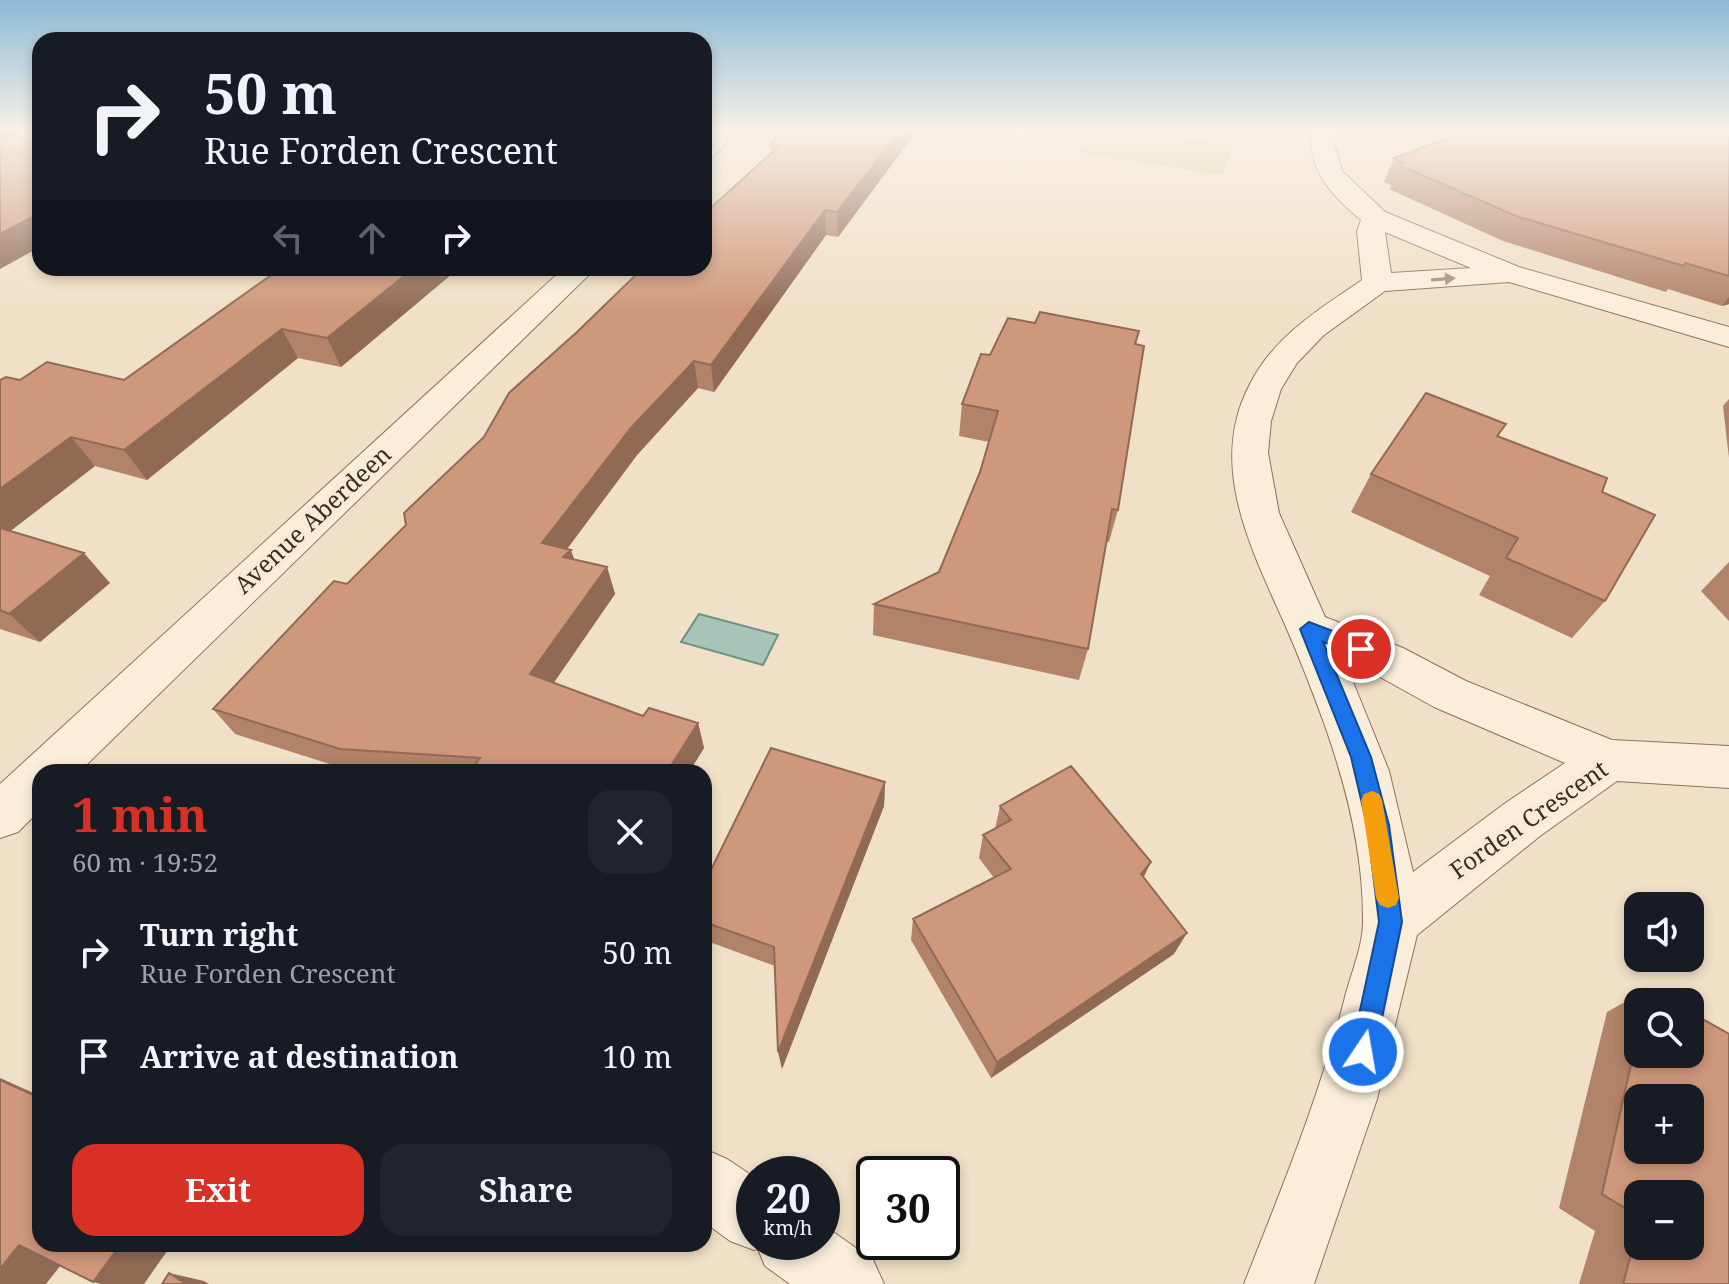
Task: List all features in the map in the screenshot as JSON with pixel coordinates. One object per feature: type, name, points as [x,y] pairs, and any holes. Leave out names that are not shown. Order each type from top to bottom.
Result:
[{"type":"street","points":[[1343,192],[1375,218],[1509,273],[1729,337]]},
{"type":"street","points":[[1375,218],[1371,231],[1377,283]]},
{"type":"street","points":[[1279,1284],[1363,1052],[1391,922],[1378,825],[1361,757],[1309,629],[1280,572],[1255,506],[1250,453],[1255,415],[1265,387],[1305,333],[1377,283],[1509,273]]},
{"type":"street","name":"Avenue Aberdeen","points":[[55,764],[573,276]]},
{"type":"street","points":[[1309,629],[1387,660],[1450,694],[1609,760]]},
{"type":"street","name":"Forden Crescent","points":[[1391,922],[1522,820],[1609,760],[1729,767]]},
{"type":"street","points":[[712,1188],[736,1204]]},
{"type":"street","points":[[815,1260],[849,1284]]},
{"type":"shaded area","points":[[699,614],[778,635],[763,665],[681,642]]},
{"type":"building","points":[[0,192],[32,192],[32,217],[0,234]]},
{"type":"building","points":[[728,192],[853,192],[837,212],[825,210],[711,365],[694,361],[631,428],[542,543],[571,550],[563,557],[607,567],[530,674],[643,716],[649,708],[698,723],[672,764],[476,764],[480,758],[340,749],[213,709],[334,581],[347,584],[406,525],[404,513],[484,437],[509,393],[635,276],[712,276],[712,207]]},
{"type":"building","points":[[1461,192],[1729,192],[1729,276],[1685,263],[1684,266],[1516,216]]},
{"type":"building","points":[[270,276],[404,276],[327,338],[282,329],[124,450],[71,437],[0,489],[0,380],[6,377],[20,380],[47,362],[124,380]]},
{"type":"building","points":[[1040,312],[1139,331],[1135,344],[1144,346],[1118,510],[1112,509],[1088,649],[874,604],[939,572],[980,472],[998,411],[962,404],[981,354],[990,355],[1008,318],[1035,323]]},
{"type":"building","points":[[1426,393],[1506,424],[1497,436],[1607,478],[1602,492],[1655,515],[1605,601],[1506,558],[1518,538],[1371,474]]},
{"type":"building","points":[[0,528],[84,553],[9,614],[0,610]]},
{"type":"building","points":[[771,748],[885,782],[778,1052],[774,947],[712,925],[712,868]]},
{"type":"building","points":[[1071,766],[1151,862],[1141,874],[1187,933],[997,1062],[913,919],[1011,869],[983,835],[1011,820],[1000,806]]},
{"type":"building","points":[[1704,1020],[1729,1034],[1729,1284],[1623,1284],[1630,1260],[1704,1260],[1704,1180],[1624,1180],[1624,1207],[1602,1194],[1624,1096],[1624,1164],[1704,1164],[1704,1084],[1627,1084],[1630,1068],[1704,1068]]},
{"type":"building","points":[[0,1080],[32,1094],[32,1252],[19,1245],[0,1269]]},
{"type":"building","points":[[33,1252],[115,1252],[93,1282]]},
{"type":"building","points":[[169,1273],[186,1284],[162,1284]]},
{"type":"slow traffic","points":[[1372,800],[1388,898]]},
{"type":"route","points":[[1361,649],[1309,629],[1361,757],[1378,825],[1391,922],[1363,1052]]}]
